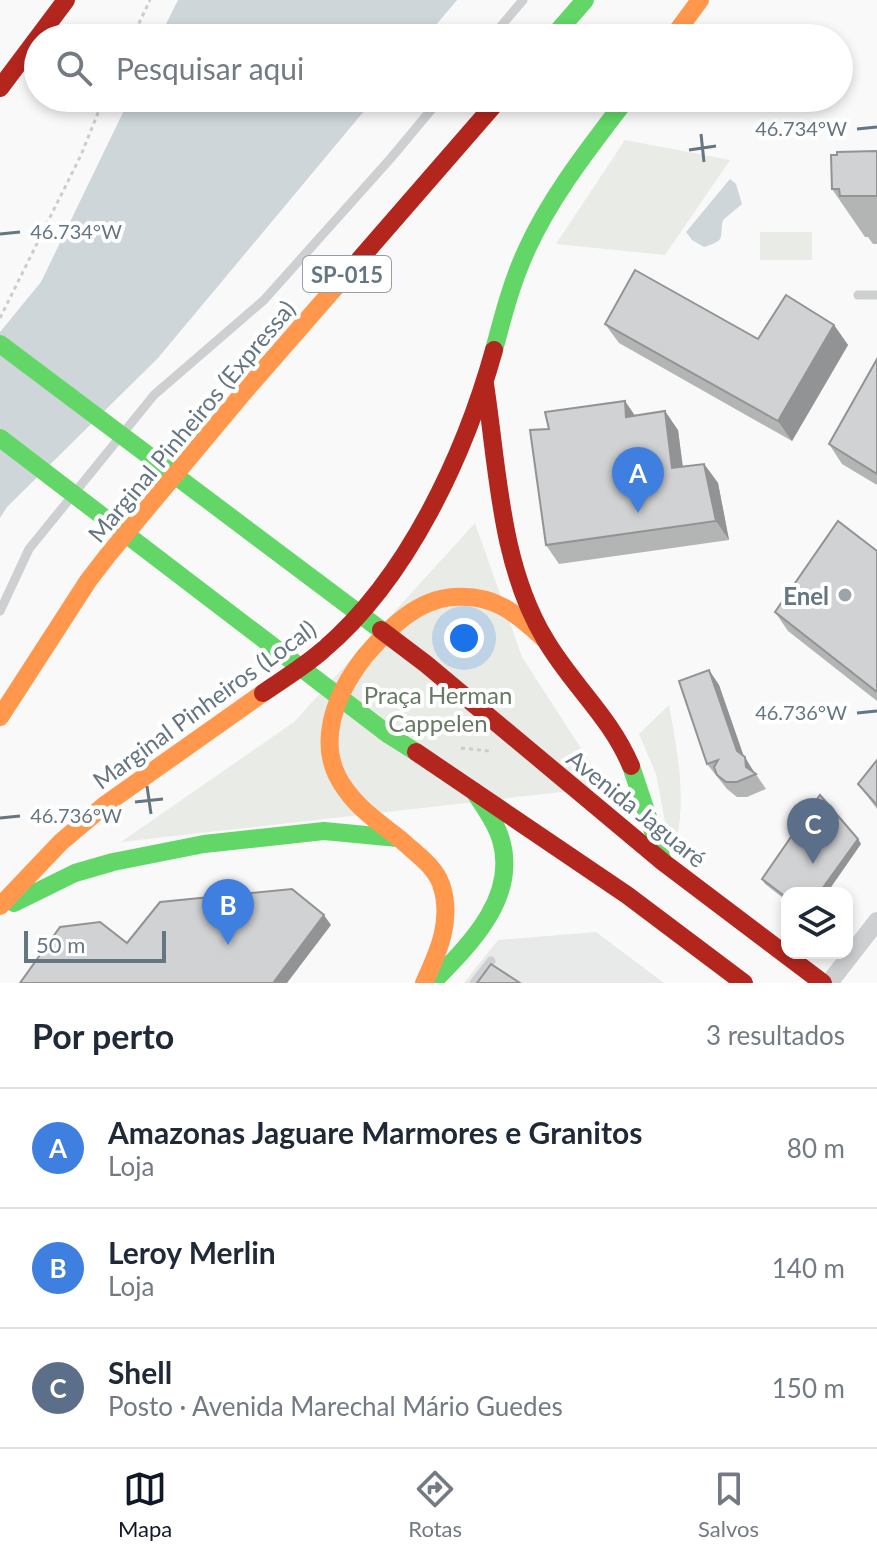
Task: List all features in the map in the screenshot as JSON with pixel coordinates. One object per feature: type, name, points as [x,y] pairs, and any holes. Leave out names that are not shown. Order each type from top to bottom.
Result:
[{"type":"main road","points":[[48,24],[66,0]]},
{"type":"main road","points":[[564,24],[585,0]]},
{"type":"main road","points":[[682,24],[700,0]]},
{"type":"main road","points":[[0,88],[24,56]]},
{"type":"main road","name":"Marginal Pinheiros (Expressa)","points":[[0,717],[108,555],[244,392],[488,112]]},
{"type":"main road","name":"Marginal Pinheiros (Local)","points":[[0,909],[61,842],[106,804],[323,650],[352,622],[378,589],[437,495],[468,429],[518,271],[542,222],[567,179],[617,112]]},
{"type":"main road","name":"Avenida Jaguaré","points":[[0,344],[426,664],[663,862],[823,983]]},
{"type":"main road","points":[[485,382],[507,538],[520,583],[544,639]]},
{"type":"main road","points":[[0,438],[389,735],[627,895],[744,983]]},
{"type":"main road","points":[[424,983],[442,943],[446,921],[445,896],[440,881],[425,861],[340,783],[329,752],[328,737],[342,690],[354,670],[400,620],[420,606],[445,597],[475,595],[497,600],[544,639],[601,713],[624,749],[663,862]]},
{"type":"main road","points":[[432,983],[469,944],[494,907],[503,885],[505,860],[501,839],[472,788]]},
{"type":"main road","points":[[0,909],[75,873],[204,844],[324,831],[398,838]]},
{"type":"street","points":[[829,983],[877,921]]},
{"type":"lane","points":[[503,24],[523,0]]},
{"type":"lane","points":[[0,611],[29,549],[154,395],[264,300],[429,112]]},
{"type":"lane","points":[[858,295],[877,295]]},
{"type":"lane","points":[[474,983],[491,961]]},
{"type":"path","points":[[139,24],[150,0]]},
{"type":"path","points":[[1,315],[81,155],[98,112]]},
{"type":"shaded area","points":[[178,0],[457,0],[437,24],[166,24]]},
{"type":"shaded area","points":[[123,112],[363,112],[158,358],[7,507],[0,518],[0,332],[41,282]]},
{"type":"shaded area","points":[[730,179],[736,184],[742,204],[723,220],[719,240],[704,247],[686,232]]},
{"type":"shaded area","points":[[596,932],[664,983],[464,983],[498,940]]},
{"type":"green space","points":[[625,140],[730,160],[665,255],[556,244]]},
{"type":"green space","points":[[760,232],[812,232],[812,260],[760,260]]},
{"type":"green space","name":"Praça Herman Cappelen","points":[[475,523],[522,657],[606,787],[121,842],[294,722]]},
{"type":"green space","points":[[669,705],[681,788],[677,838],[667,832],[656,774],[639,734]]},
{"type":"building","points":[[877,151],[877,196],[840,196],[839,189],[832,189],[831,155],[837,155],[837,152]]},
{"type":"building","points":[[635,270],[758,339],[786,295],[834,325],[778,421],[605,324]]},
{"type":"building","points":[[877,359],[877,474],[829,444]]},
{"type":"building","points":[[625,401],[626,417],[665,411],[672,468],[704,464],[716,521],[546,545],[530,430],[549,429],[545,412]]},
{"type":"building","name":"Enel","points":[[838,521],[877,551],[877,692],[775,612]]},
{"type":"building","points":[[709,670],[737,751],[745,757],[746,767],[756,774],[737,782],[726,782],[717,775],[714,767],[718,760],[707,764],[679,681]]},
{"type":"building","points":[[877,760],[877,805],[858,784]]},
{"type":"building","points":[[820,795],[858,839],[823,887],[781,887],[781,893],[762,879]]},
{"type":"building","points":[[292,889],[324,915],[273,983],[20,983],[60,927],[100,922],[127,943],[160,902]]},
{"type":"building","points":[[491,964],[520,983],[477,983]]},
{"type":"traffic: fast","points":[[564,24],[585,0]]},
{"type":"traffic: fast","points":[[494,350],[517,274],[537,229],[573,171],[617,112]]},
{"type":"traffic: fast","points":[[0,344],[381,630]]},
{"type":"traffic: fast","points":[[0,438],[389,735],[416,752]]},
{"type":"traffic: fast","points":[[631,766],[663,862]]},
{"type":"traffic: fast","points":[[432,983],[461,953],[487,919],[503,881],[501,840],[474,791]]},
{"type":"traffic: fast","points":[[14,903],[75,873],[204,844],[324,831],[398,838]]},
{"type":"traffic: slow","points":[[682,24],[700,0]]},
{"type":"traffic: slow","points":[[0,717],[108,555],[360,259]]},
{"type":"traffic: slow","points":[[424,983],[443,935],[446,910],[441,884],[423,859],[358,804],[336,773],[330,739],[337,704],[354,671],[383,636],[416,609],[440,599],[468,597],[493,602],[514,613],[544,639]]},
{"type":"traffic: slow","points":[[0,906],[61,842],[106,804],[263,693]]},
{"type":"traffic: jam","points":[[48,24],[66,0]]},
{"type":"traffic: jam","points":[[0,88],[24,56]]},
{"type":"traffic: jam","points":[[360,259],[488,112]]},
{"type":"traffic: jam","points":[[263,693],[316,656],[354,621],[407,551],[450,472],[494,350]]},
{"type":"traffic: jam","points":[[485,384],[503,515],[518,579],[545,639],[612,731],[631,766]]},
{"type":"traffic: jam","points":[[381,630],[663,862],[823,983]]},
{"type":"traffic: jam","points":[[416,752],[627,895],[744,983]]},
{"type":"place","name":"Amazonas Jaguare Marmores e Granitos","points":[[638,513]]},
{"type":"place","name":"Enel","points":[[845,595]]},
{"type":"place","name":"Shell","points":[[813,864]]},
{"type":"place","name":"Leroy Merlin","points":[[228,945]]}]
